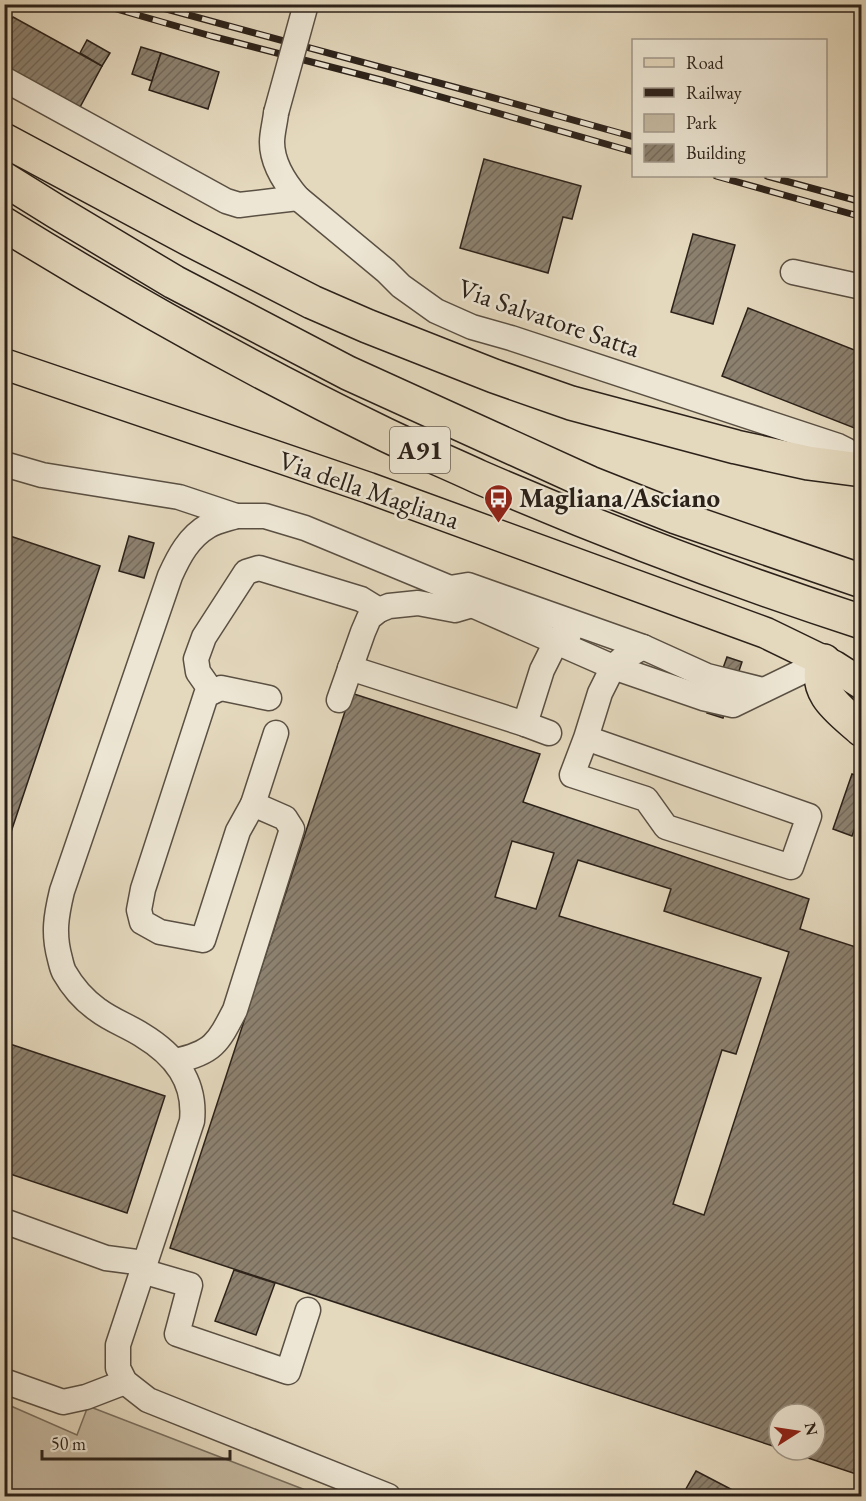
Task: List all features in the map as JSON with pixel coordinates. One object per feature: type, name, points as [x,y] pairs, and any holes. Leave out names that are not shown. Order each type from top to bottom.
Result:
[{"type":"highway","points":[[4,140],[312,302],[494,376],[571,403],[736,447],[808,463],[861,470]]},
{"type":"highway","name":"A91","points":[[4,179],[174,282],[348,373],[590,483],[676,517],[861,582]]},
{"type":"highway","name":"A91","points":[[4,224],[123,296],[328,407],[386,435],[536,502],[650,548],[861,622]]},
{"type":"highway","points":[[824,661],[821,673],[825,692],[832,703],[861,730]]},
{"type":"main road","name":"Via della Magliana","points":[[4,364],[369,488],[766,633],[824,661],[861,684]]},
{"type":"street","name":"Via Salvatore Satta","points":[[306,4],[276,113],[272,142],[273,157],[288,186],[298,198],[401,286],[436,311],[472,327],[838,446],[861,462]]},
{"type":"street","points":[[4,79],[226,201],[239,205],[298,198]]},
{"type":"street","points":[[793,272],[861,287]]},
{"type":"street","points":[[4,464],[42,475],[179,497],[236,516],[265,516],[305,528],[450,588],[472,605],[613,667],[703,698],[732,705],[824,661]]},
{"type":"street","points":[[236,516],[210,525],[197,534],[180,554],[170,576],[62,891],[56,919],[56,944],[64,971],[78,992],[98,1010],[162,1048],[185,1074],[194,1106],[192,1121],[118,1345],[118,1368],[125,1382],[148,1400],[388,1497]]},
{"type":"street","points":[[212,692],[198,672],[196,659],[204,637],[246,572],[259,568],[361,599],[379,610]]},
{"type":"street","points":[[450,588],[468,585],[643,647],[707,676],[763,690]]},
{"type":"street","points":[[339,700],[369,618],[379,610],[389,606],[417,603],[455,610],[472,605]]},
{"type":"street","points":[[525,724],[542,670],[556,642],[563,636],[588,628]]},
{"type":"street","points":[[586,738],[809,816],[791,867],[666,827],[646,800],[572,775],[600,693],[613,667],[643,647]]},
{"type":"street","points":[[350,668],[549,733]]},
{"type":"street","points":[[269,698],[221,688],[206,695],[143,889],[139,910],[142,922],[160,932],[203,940],[238,831],[253,804],[276,733]]},
{"type":"street","points":[[175,1061],[191,1058],[212,1047],[221,1036],[235,1010],[292,829],[285,818],[253,804]]},
{"type":"street","points":[[4,1221],[106,1258],[143,1267],[190,1286],[177,1334],[288,1372],[308,1310]]},
{"type":"street","points":[[4,1381],[63,1402],[86,1397],[125,1382]]},
{"type":"green space","points":[[4,1403],[77,1435],[88,1406],[321,1496],[16,1496],[5,1492]]},
{"type":"building","points":[[13,17],[102,66],[79,109],[4,69],[4,33]]},
{"type":"building","points":[[87,40],[110,53],[102,66],[80,53]]},
{"type":"building","points":[[141,47],[161,53],[152,81],[132,74]]},
{"type":"building","points":[[161,53],[219,72],[208,109],[149,90]]},
{"type":"building","points":[[484,159],[581,186],[572,219],[563,217],[548,273],[460,248]]},
{"type":"building","points":[[693,234],[735,245],[713,324],[671,312]]},
{"type":"building","points":[[748,308],[862,353],[862,431],[722,376]]},
{"type":"building","points":[[4,534],[100,566],[4,853]]},
{"type":"building","points":[[129,536],[154,543],[144,578],[119,571]]},
{"type":"building","points":[[727,657],[742,662],[723,718],[707,713]]},
{"type":"building","points":[[351,693],[540,754],[523,802],[809,899],[800,929],[862,949],[862,1476],[820,1462],[827,1462],[827,1402],[767,1402],[767,1444],[170,1248]],"holes":[[[512,841],[554,853],[536,909],[495,897]],[[578,860],[671,889],[664,911],[789,952],[704,1215],[673,1204],[722,1050],[736,1054],[761,978],[559,916]]]},
{"type":"building","points":[[852,774],[862,777],[862,809],[852,836],[833,829]]},
{"type":"building","points":[[4,1042],[165,1096],[127,1213],[4,1172]]},
{"type":"building","points":[[234,1270],[275,1283],[256,1335],[215,1321]]},
{"type":"building","points":[[696,1471],[744,1496],[682,1496]]},
{"type":"railway","points":[[99,4],[385,81],[632,151]]},
{"type":"railway","points":[[148,4],[632,136]]},
{"type":"railway","points":[[720,177],[862,217]]},
{"type":"railway","points":[[771,177],[862,202]]},
{"type":"place","name":"Magliana/Asciano","points":[[498,524]]}]
